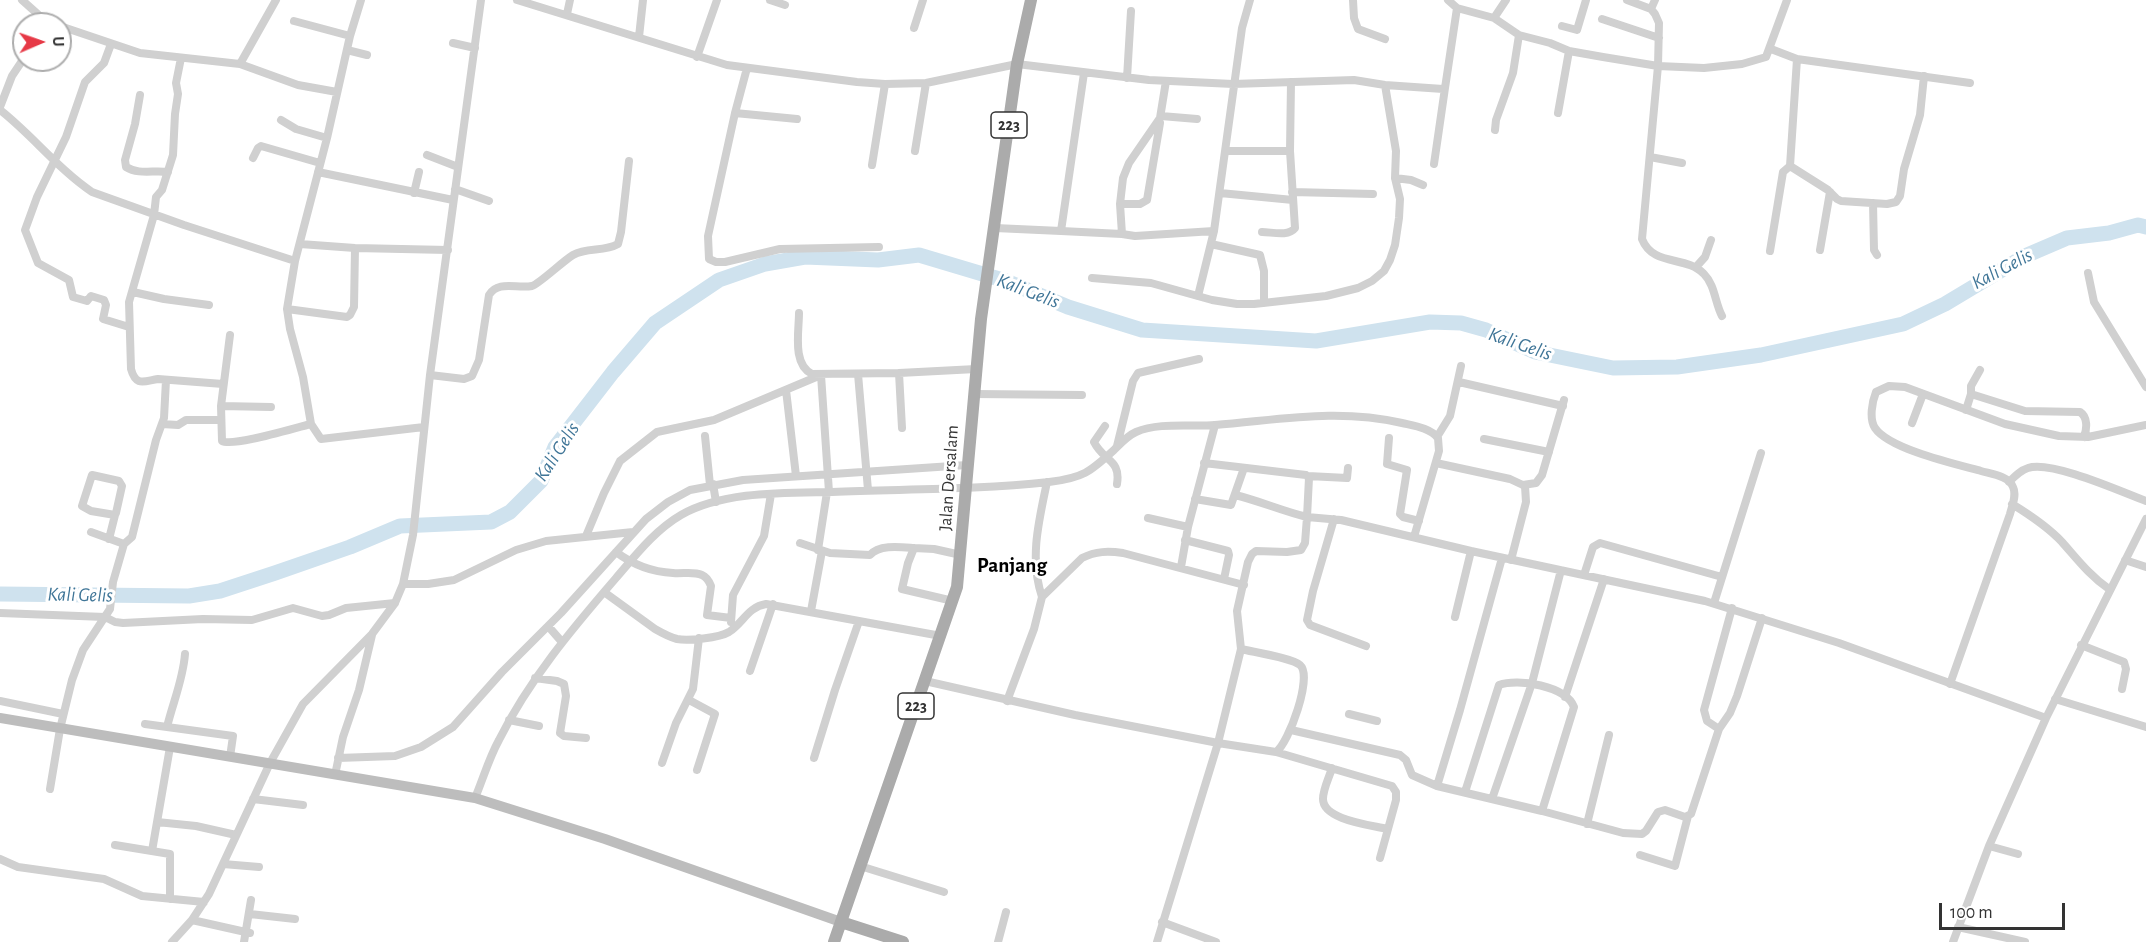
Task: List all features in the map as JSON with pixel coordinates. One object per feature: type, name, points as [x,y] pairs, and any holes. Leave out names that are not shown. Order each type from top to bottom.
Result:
[{"type":"main road","name":"Jalan Dersalam","points":[[834,942],[953,601],[959,574],[981,319],[1017,64],[1031,0]]},
{"type":"main road","points":[[0,718],[475,798],[605,838],[903,942]]},
{"type":"street","points":[[22,0],[32,12]]},
{"type":"street","points":[[240,64],[276,0]]},
{"type":"street","points":[[361,0],[350,36],[327,138],[295,261],[287,309],[311,424],[321,439],[424,427]]},
{"type":"street","points":[[172,942],[192,921],[204,903],[270,763],[303,704],[372,634],[395,603],[403,584],[413,535],[430,375],[481,0]]},
{"type":"street","points":[[517,0],[697,57],[747,68],[885,84],[926,83],[1017,64],[1166,81],[1233,84],[1354,80],[1385,85],[1445,88]]},
{"type":"street","points":[[567,14],[570,0]]},
{"type":"street","points":[[639,37],[643,0]]},
{"type":"street","points":[[697,57],[717,0]]},
{"type":"street","points":[[770,0],[785,5]]},
{"type":"street","points":[[914,28],[922,0]]},
{"type":"street","points":[[1198,296],[1214,231],[1233,84],[1242,28],[1250,0]]},
{"type":"street","points":[[1353,0],[1354,18],[1358,29],[1385,39]]},
{"type":"street","points":[[1448,0],[1457,9],[1494,18],[1519,35],[1550,43],[1569,51],[1658,66],[1704,68],[1742,64],[1766,57],[1771,49],[1787,0]]},
{"type":"street","points":[[1494,18],[1506,0]]},
{"type":"street","points":[[1562,26],[1577,30],[1586,0]]},
{"type":"street","points":[[1627,0],[1651,9],[1658,18],[1658,66],[1642,231],[1644,244],[1657,256],[1696,267],[1705,274],[1722,316]]},
{"type":"street","points":[[1651,9],[1655,0]]},
{"type":"street","points":[[1434,164],[1457,9]]},
{"type":"street","points":[[1126,78],[1131,11]]},
{"type":"street","points":[[1602,20],[1659,38]]},
{"type":"street","points":[[294,21],[350,36]]},
{"type":"street","points":[[72,30],[140,53],[240,64],[298,85],[337,92]]},
{"type":"street","points":[[1496,130],[1496,120],[1513,73],[1519,35]]},
{"type":"street","points":[[453,43],[476,48]]},
{"type":"street","points":[[111,44],[101,67],[85,82],[56,161],[37,197],[25,227],[37,261],[40,265],[69,280],[73,297],[87,302],[91,296],[104,300],[106,304],[104,320],[129,327]]},
{"type":"street","points":[[1771,49],[1797,59],[1970,83]]},
{"type":"street","points":[[347,50],[367,55]]},
{"type":"street","points":[[1558,113],[1569,51]]},
{"type":"street","points":[[181,58],[176,83],[178,94],[173,152],[162,190],[156,197],[154,215],[128,307],[133,376],[146,382],[166,380],[224,384]]},
{"type":"street","points":[[1790,166],[1797,59]]},
{"type":"street","points":[[747,68],[708,236],[709,259],[724,262],[780,249],[879,247]]},
{"type":"street","points":[[15,72],[0,109],[78,183],[92,192],[154,215],[295,261]]},
{"type":"street","points":[[1061,231],[1084,73]]},
{"type":"street","points":[[1790,166],[1841,201],[1893,204],[1900,196],[1904,169],[1920,116],[1924,76]]},
{"type":"street","points":[[1119,204],[1136,204],[1147,200],[1166,81]]},
{"type":"street","points":[[1262,232],[1294,231],[1290,151],[1291,81]]},
{"type":"street","points":[[915,151],[926,83]]},
{"type":"street","points":[[872,165],[885,84]]},
{"type":"street","points":[[1092,278],[1151,283],[1237,304],[1264,303],[1344,292],[1372,281],[1384,271],[1395,245],[1399,218],[1400,199],[1395,178],[1396,151],[1385,85]]},
{"type":"street","points":[[140,95],[125,160],[126,167],[148,173],[168,172]]},
{"type":"street","points":[[735,113],[797,119]]},
{"type":"street","points":[[1122,234],[1119,204],[1123,178],[1129,164],[1161,117]]},
{"type":"street","points":[[1161,117],[1197,119]]},
{"type":"street","points":[[281,120],[296,129],[327,138]]},
{"type":"street","points":[[253,158],[258,148],[264,146],[319,167],[414,193],[453,200]]},
{"type":"street","points":[[1226,151],[1290,151]]},
{"type":"street","points":[[427,155],[458,167]]},
{"type":"street","points":[[1650,157],[1682,164]]},
{"type":"street","points":[[430,375],[464,379],[472,376],[480,354],[489,295],[493,290],[505,286],[534,285],[578,252],[618,244],[629,161]]},
{"type":"street","points":[[1770,251],[1782,179],[1785,169],[1790,166]]},
{"type":"street","points":[[414,193],[419,172]]},
{"type":"street","points":[[1395,178],[1411,180],[1424,185]]},
{"type":"street","points":[[455,189],[489,201]]},
{"type":"street","points":[[1821,250],[1830,192]]},
{"type":"street","points":[[1220,194],[1293,196],[1373,194]]},
{"type":"street","points":[[1873,203],[1874,250],[1877,255]]},
{"type":"street","points":[[995,228],[1135,236],[1214,231]]},
{"type":"street","points":[[1696,267],[1705,257],[1711,240]]},
{"type":"street","points":[[300,244],[448,250]]},
{"type":"street","points":[[1211,244],[1260,255],[1264,271],[1264,303]]},
{"type":"street","points":[[287,309],[347,317],[350,315],[354,307],[355,248]]},
{"type":"street","points":[[2088,273],[2094,302],[2146,387]]},
{"type":"street","points":[[133,292],[209,305]]},
{"type":"street","points":[[800,313],[800,361],[808,373],[821,375],[899,374],[976,369]]},
{"type":"street","points":[[230,335],[221,406],[222,441],[228,444],[242,442],[311,424]]},
{"type":"street","points":[[1117,447],[1133,381],[1138,373],[1199,359]]},
{"type":"street","points":[[1437,437],[1450,416],[1461,366]]},
{"type":"street","points":[[1966,410],[1971,386],[1980,370]]},
{"type":"street","points":[[858,374],[868,488]]},
{"type":"street","points":[[899,374],[902,428]]},
{"type":"street","points":[[586,536],[620,461],[657,432],[714,420],[821,375]]},
{"type":"street","points":[[811,611],[829,474],[821,375]]},
{"type":"street","points":[[50,789],[63,714],[72,680],[83,650],[110,609],[113,582],[124,544],[132,537],[162,424],[166,380]]},
{"type":"street","points":[[1436,463],[1524,484],[1534,484],[1539,481],[1563,403],[1459,382]]},
{"type":"street","points":[[1950,684],[2013,504],[2014,491],[2009,482],[1994,475],[1936,458],[1899,445],[1882,436],[1872,424],[1874,397],[1878,391],[1896,386],[1923,393],[2031,432],[2059,436],[2084,437],[2146,425]]},
{"type":"street","points":[[786,390],[796,476]]},
{"type":"street","points":[[1912,423],[1923,393]]},
{"type":"street","points":[[974,394],[1082,395]]},
{"type":"street","points":[[1971,394],[2025,411],[2083,412],[2086,418],[2084,437]]},
{"type":"street","points":[[221,406],[271,407]]},
{"type":"street","points":[[475,798],[509,720],[535,678],[562,642],[629,562],[655,535],[683,514],[716,502],[771,494],[868,488],[965,487],[1070,479],[1085,475],[1133,434],[1141,430],[1267,419],[1367,416],[1429,430],[1437,437],[1439,446],[1436,463],[1414,537]]},
{"type":"street","points":[[162,424],[178,425],[186,420],[220,420]]},
{"type":"street","points":[[1181,567],[1188,527],[1215,425]]},
{"type":"street","points":[[1105,426],[1095,442],[1106,458],[1118,469],[1117,484]]},
{"type":"street","points":[[705,436],[716,502]]},
{"type":"street","points":[[1389,438],[1387,464],[1407,470],[1400,514],[1402,517],[1419,521]]},
{"type":"street","points":[[1484,439],[1549,452]]},
{"type":"street","points":[[1714,603],[1761,453]]},
{"type":"street","points":[[1204,463],[1308,476],[1347,478],[1348,468]]},
{"type":"street","points":[[2009,482],[2025,469],[2038,466],[2087,477],[2146,501]]},
{"type":"street","points":[[339,758],[395,756],[432,741],[453,727],[502,672],[551,629],[633,532],[668,502],[690,490],[712,485],[796,476],[967,467]]},
{"type":"street","points":[[1195,499],[1229,505],[1233,503],[1244,468]]},
{"type":"street","points":[[110,539],[122,483],[92,475],[82,506],[91,511],[115,515]]},
{"type":"street","points":[[1156,942],[1218,743],[1241,649],[1237,615],[1248,562],[1254,552],[1301,550],[1305,543],[1308,476]]},
{"type":"street","points":[[1007,701],[1034,628],[1042,597],[1036,569],[1036,541],[1047,482]]},
{"type":"street","points":[[1511,560],[1526,502],[1527,492],[1524,484]]},
{"type":"street","points":[[731,630],[734,591],[744,577],[766,530],[771,494]]},
{"type":"street","points":[[1235,495],[1307,517],[1334,519],[1511,560],[1714,603],[2046,718]]},
{"type":"street","points":[[2013,504],[2060,540],[2092,578],[2109,589]]},
{"type":"street","points":[[1148,518],[1188,527]]},
{"type":"street","points":[[1334,519],[1307,620],[1310,625],[1366,646]]},
{"type":"street","points":[[1953,942],[1989,846],[2046,718],[2146,519]]},
{"type":"street","points":[[91,532],[124,544]]},
{"type":"street","points":[[403,584],[445,582],[466,575],[525,547],[546,541],[633,532]]},
{"type":"street","points":[[1185,540],[1228,551],[1224,579]]},
{"type":"street","points":[[800,543],[820,551],[870,555],[882,549],[902,547],[934,549],[961,555]]},
{"type":"street","points":[[1584,575],[1593,547],[1600,543],[1722,577]]},
{"type":"street","points":[[915,548],[908,563],[902,590],[953,601]]},
{"type":"street","points":[[1455,617],[1471,551]]},
{"type":"street","points":[[617,552],[629,562],[664,572],[692,572],[702,575],[711,586],[708,616],[731,618]]},
{"type":"street","points":[[1042,597],[1082,558],[1098,552],[1123,553],[1244,585]]},
{"type":"street","points":[[1437,786],[1502,558]]},
{"type":"street","points":[[2125,560],[2146,567]]},
{"type":"street","points":[[1492,799],[1532,683],[1561,570]]},
{"type":"street","points":[[1565,697],[1605,579]]},
{"type":"street","points":[[604,592],[664,635],[683,640],[723,635],[754,608],[773,604],[941,636]]},
{"type":"street","points":[[0,613],[105,617],[123,623],[202,619],[252,620],[293,608],[322,616],[346,608],[395,603]]},
{"type":"street","points":[[750,672],[773,604]]},
{"type":"street","points":[[1719,729],[1707,721],[1704,710],[1732,609]]},
{"type":"street","points":[[1640,855],[1675,866],[1688,816],[1693,808],[1719,729],[1730,713],[1737,696],[1762,618]]},
{"type":"street","points":[[814,758],[859,621]]},
{"type":"street","points":[[551,629],[562,642]]},
{"type":"street","points":[[335,775],[343,737],[359,690],[372,634]]},
{"type":"street","points":[[662,763],[676,723],[694,683],[699,638]]},
{"type":"street","points":[[2081,645],[2124,662],[2126,669],[2122,689]]},
{"type":"street","points":[[1241,649],[1295,663],[1303,669],[1301,696],[1291,730],[1281,748],[1276,752]]},
{"type":"street","points":[[167,727],[182,682],[185,654]]},
{"type":"street","points":[[535,678],[564,684],[566,696],[560,733],[564,736],[586,738]]},
{"type":"street","points":[[925,681],[1007,701],[1218,743],[1276,752],[1392,786],[1396,792],[1396,800],[1380,858]]},
{"type":"street","points":[[1465,792],[1498,685],[1532,683],[1565,697],[1573,704],[1574,710],[1542,811]]},
{"type":"street","points":[[2055,699],[2146,727]]},
{"type":"street","points":[[688,700],[715,714],[697,770]]},
{"type":"street","points":[[0,701],[63,714]]},
{"type":"street","points":[[1349,714],[1377,721]]},
{"type":"street","points":[[509,720],[539,726]]},
{"type":"street","points":[[145,724],[233,736],[230,757]]},
{"type":"street","points":[[1291,730],[1400,755],[1406,760],[1412,775],[1437,786],[1620,832],[1639,835],[1645,833],[1658,812],[1665,810],[1688,816]]},
{"type":"street","points":[[1587,824],[1609,735]]},
{"type":"street","points":[[152,851],[170,747]]},
{"type":"street","points":[[1332,768],[1323,801],[1326,810],[1336,816],[1387,829]]},
{"type":"street","points":[[253,799],[303,805]]},
{"type":"street","points":[[157,822],[196,826],[236,835]]},
{"type":"street","points":[[115,845],[167,852],[170,856],[170,899]]},
{"type":"street","points":[[1989,846],[2018,854]]},
{"type":"street","points":[[0,860],[18,867],[104,879],[142,896],[204,903]]},
{"type":"street","points":[[223,864],[259,867]]},
{"type":"street","points":[[860,866],[944,892]]},
{"type":"street","points":[[244,942],[248,933],[251,900]]},
{"type":"street","points":[[998,942],[1006,912]]},
{"type":"street","points":[[250,914],[295,919]]},
{"type":"street","points":[[192,921],[248,933]]},
{"type":"street","points":[[1162,922],[1216,942]]},
{"type":"street","points":[[1958,927],[2025,942]]},
{"type":"waterway","name":"Kali Gelis","points":[[0,594],[189,596],[220,591],[275,573],[350,547],[400,526],[491,522],[510,512],[541,481],[555,447],[613,372],[655,323],[719,280],[765,264],[805,257],[878,260],[919,255],[1006,281],[1068,307],[1142,330],[1316,341],[1430,322],[1461,323],[1486,330],[1535,352],[1613,368],[1677,367],[1761,355],[1903,324],[1945,304],[2025,256],[2067,238],[2109,233],[2138,225],[2146,227]]},
{"type":"district","name":"Panjang","points":[[1012,566]]}]
